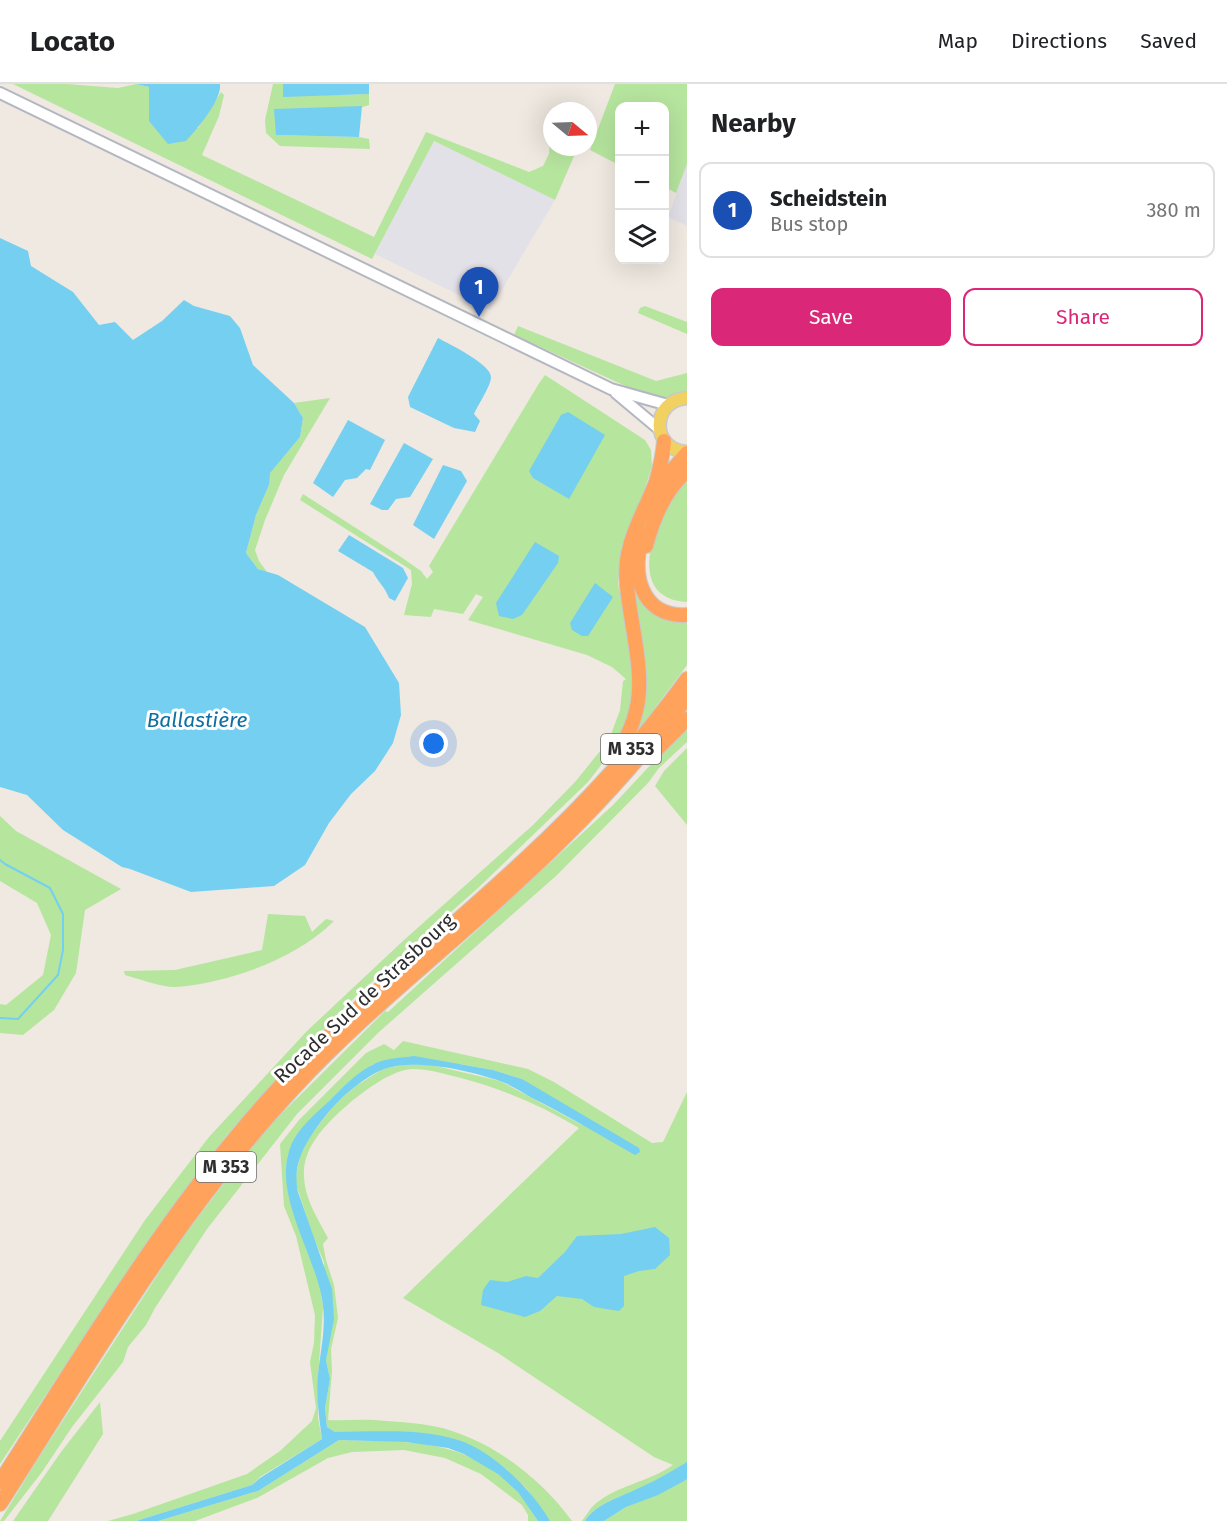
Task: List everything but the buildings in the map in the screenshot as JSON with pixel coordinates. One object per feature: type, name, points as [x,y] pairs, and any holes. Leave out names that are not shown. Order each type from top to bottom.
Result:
[{"type":"highway","points":[[570,816],[621,747],[636,711],[640,675],[626,574],[637,528],[656,481],[662,435]]},
{"type":"highway","points":[[687,453],[673,469],[641,541],[637,571],[641,589],[651,602],[666,612],[687,615]]},
{"type":"highway","points":[[687,471],[671,488],[663,502],[648,540],[643,566],[648,586],[659,600],[668,606],[687,609]]},
{"type":"highway","name":"Rocade Sud de Strasbourg","points":[[0,1482],[172,1219],[241,1131],[328,1036],[525,860],[570,816],[642,736],[687,679]]},
{"type":"highway","name":"Rocade Sud de Strasbourg","points":[[0,1504],[147,1275],[215,1180],[258,1129],[307,1074],[367,1016],[517,883],[605,796],[687,698]]},
{"type":"highway","points":[[605,796],[656,751],[687,719]]},
{"type":"main road","points":[[0,93],[612,389],[668,405]]},
{"type":"main road","points":[[612,389],[646,416],[675,450],[687,453]]},
{"type":"main road","points":[[662,435],[661,417],[668,405],[687,398]]},
{"type":"shaded area","points":[[434,141],[555,200],[490,310],[375,254]]},
{"type":"shaded area","points":[[687,164],[687,226],[669,217]]},
{"type":"green space","points":[[13,84],[67,84],[118,88],[136,84],[149,87],[149,121],[198,128],[221,92],[224,95],[219,116],[202,155],[374,237],[426,132],[529,172],[543,166],[548,156],[574,156],[555,200],[434,141],[372,259]]},
{"type":"green space","points":[[273,84],[283,84],[284,96],[369,94],[369,105],[276,135],[359,137],[369,139],[370,149],[280,146],[266,133],[265,120]]},
{"type":"green space","points":[[615,84],[687,84],[687,164],[676,193],[669,189],[669,102],[615,102],[615,163],[597,154],[597,132]]},
{"type":"green space","points":[[645,306],[687,322],[687,334],[638,313],[640,308]]},
{"type":"green space","points":[[518,326],[656,381],[687,373],[687,393],[683,392],[663,399],[643,394],[514,335]]},
{"type":"green space","points":[[545,375],[645,440],[651,450],[652,466],[640,505],[622,545],[618,583],[635,674],[633,704],[618,743],[588,782],[478,888],[356,996],[278,1077],[227,1135],[149,1239],[0,1464],[0,1441],[145,1220],[209,1137],[307,1031],[404,940],[533,825],[575,782],[609,740],[620,710],[623,681],[626,679],[612,667],[587,655],[468,620],[483,597],[476,594],[463,614],[434,609],[431,617],[404,615],[412,584],[411,570],[300,500],[303,494],[401,557],[421,571],[427,579],[433,572],[429,566]]},
{"type":"green space","points":[[330,398],[284,475],[265,520],[255,550],[267,572],[258,569],[246,553],[256,515],[269,485],[269,473],[300,437],[303,418],[294,403]]},
{"type":"green space","points":[[687,477],[687,602],[669,598],[657,589],[651,577],[649,561],[651,545],[663,512]]},
{"type":"green space","points":[[633,582],[640,595],[687,619],[687,665],[640,728],[638,725],[643,712],[646,668]]},
{"type":"green space","points":[[687,726],[687,742],[659,768],[648,783],[556,876],[379,1032],[297,1114],[207,1229],[146,1325],[128,1347],[123,1362],[72,1427],[42,1472],[4,1521],[0,1521],[177,1245],[244,1157],[277,1118],[385,1011],[388,1012],[613,805]]},
{"type":"green space","points":[[687,748],[687,825],[655,786],[664,771]]},
{"type":"green space","points":[[0,816],[16,831],[121,889],[85,910],[76,973],[54,1010],[23,1035],[0,1033],[0,1004],[6,1005],[43,975],[51,935],[37,903],[0,881]]},
{"type":"green space","points":[[268,914],[305,916],[312,932],[326,919],[334,921],[318,935],[281,958],[216,981],[169,987],[125,975],[124,971],[175,970],[262,950]]},
{"type":"green space","points":[[403,1041],[528,1069],[554,1082],[652,1143],[663,1142],[687,1092],[687,1521],[604,1521],[626,1507],[669,1489],[678,1468],[610,1501],[582,1521],[601,1499],[673,1465],[654,1457],[498,1353],[403,1298],[579,1128],[522,1099],[461,1078],[412,1069],[388,1077],[360,1095],[335,1117],[314,1141],[307,1155],[304,1165],[306,1192],[328,1238],[323,1244],[334,1285],[338,1318],[331,1349],[332,1371],[328,1420],[374,1420],[424,1425],[443,1428],[470,1438],[503,1456],[534,1479],[572,1521],[550,1521],[526,1488],[506,1469],[460,1441],[408,1432],[335,1432],[327,1427],[325,1408],[330,1379],[326,1360],[324,1262],[295,1181],[300,1156],[308,1139],[334,1105],[356,1086],[383,1069],[427,1064],[373,1064],[343,1087],[318,1112],[288,1154],[286,1168],[289,1197],[319,1281],[323,1307],[318,1378],[318,1418],[322,1439],[260,1477],[252,1485],[136,1521],[108,1521],[247,1474],[280,1451],[312,1421],[316,1408],[310,1362],[314,1343],[315,1315],[296,1236],[284,1206],[280,1144],[299,1120],[366,1053],[384,1044],[394,1050]],"holes":[[[427,1064],[460,1064],[493,1070],[522,1079],[584,1126],[500,1081]]]},
{"type":"green space","points":[[100,1402],[103,1434],[48,1521],[13,1521],[61,1452]]},
{"type":"green space","points":[[339,1440],[412,1443],[455,1451],[497,1473],[517,1490],[538,1521],[528,1521],[528,1515],[522,1505],[481,1474],[445,1458],[404,1450],[352,1452],[328,1458],[257,1498],[195,1521],[158,1521],[258,1491]]},
{"type":"water","points":[[136,84],[220,84],[220,91],[213,106],[191,136],[186,141],[168,144],[149,121],[149,87]]},
{"type":"water","points":[[283,84],[369,84],[369,94],[283,97]]},
{"type":"water","points":[[362,106],[359,137],[276,135],[274,109]]},
{"type":"water","name":"Ballastière","points":[[0,238],[28,251],[31,266],[73,292],[99,325],[115,322],[133,340],[162,321],[184,300],[194,306],[230,316],[240,328],[253,365],[294,403],[303,418],[300,437],[270,473],[269,485],[256,515],[246,553],[258,569],[278,575],[365,627],[399,683],[401,715],[393,743],[375,771],[351,794],[329,823],[305,865],[274,886],[191,892],[122,867],[63,830],[27,795],[0,787]]},
{"type":"water","points":[[438,338],[478,361],[490,373],[488,386],[474,414],[480,421],[475,432],[454,428],[410,407],[408,397]]},
{"type":"water","points":[[568,412],[605,435],[569,499],[533,478],[529,471],[561,415]]},
{"type":"water","points":[[348,420],[385,440],[370,470],[366,469],[357,478],[345,480],[333,497],[313,483]]},
{"type":"water","points":[[404,443],[433,459],[410,497],[396,499],[388,510],[382,510],[370,504]]},
{"type":"water","points":[[443,465],[461,471],[467,481],[434,539],[413,525]]},
{"type":"water","points":[[349,535],[403,568],[408,578],[395,601],[389,598],[373,572],[338,551]]},
{"type":"water","points":[[535,542],[559,556],[558,563],[522,615],[513,619],[499,616],[496,603]]},
{"type":"water","points":[[595,583],[613,597],[588,636],[582,636],[572,630],[570,623]]},
{"type":"water","points":[[414,1056],[493,1070],[522,1079],[639,1148],[640,1152],[635,1155],[500,1081],[458,1069],[410,1065],[384,1069],[353,1088],[320,1123],[299,1160],[296,1181],[298,1192],[332,1289],[334,1319],[326,1360],[330,1379],[325,1408],[327,1427],[335,1432],[428,1434],[471,1445],[498,1462],[510,1473],[533,1497],[550,1521],[538,1521],[518,1492],[498,1474],[464,1454],[448,1448],[406,1442],[339,1440],[258,1491],[158,1521],[136,1521],[252,1485],[322,1439],[317,1391],[323,1332],[323,1306],[313,1266],[290,1203],[286,1183],[287,1162],[292,1143],[299,1132],[355,1076],[379,1062]]},
{"type":"water","points":[[655,1227],[669,1238],[670,1255],[655,1269],[624,1276],[624,1306],[619,1311],[594,1307],[582,1299],[557,1296],[540,1311],[525,1317],[481,1305],[483,1290],[490,1280],[507,1282],[526,1276],[538,1278],[565,1252],[577,1236],[621,1234]]},
{"type":"water","points":[[687,1462],[687,1479],[684,1481],[658,1495],[626,1507],[604,1521],[585,1521],[596,1509]]},
{"type":"waterway","points":[[0,860],[50,888],[63,914],[63,950],[58,975],[18,1019],[0,1018]]},
{"type":"place","name":"Scheidstein","points":[[479,317]]}]
